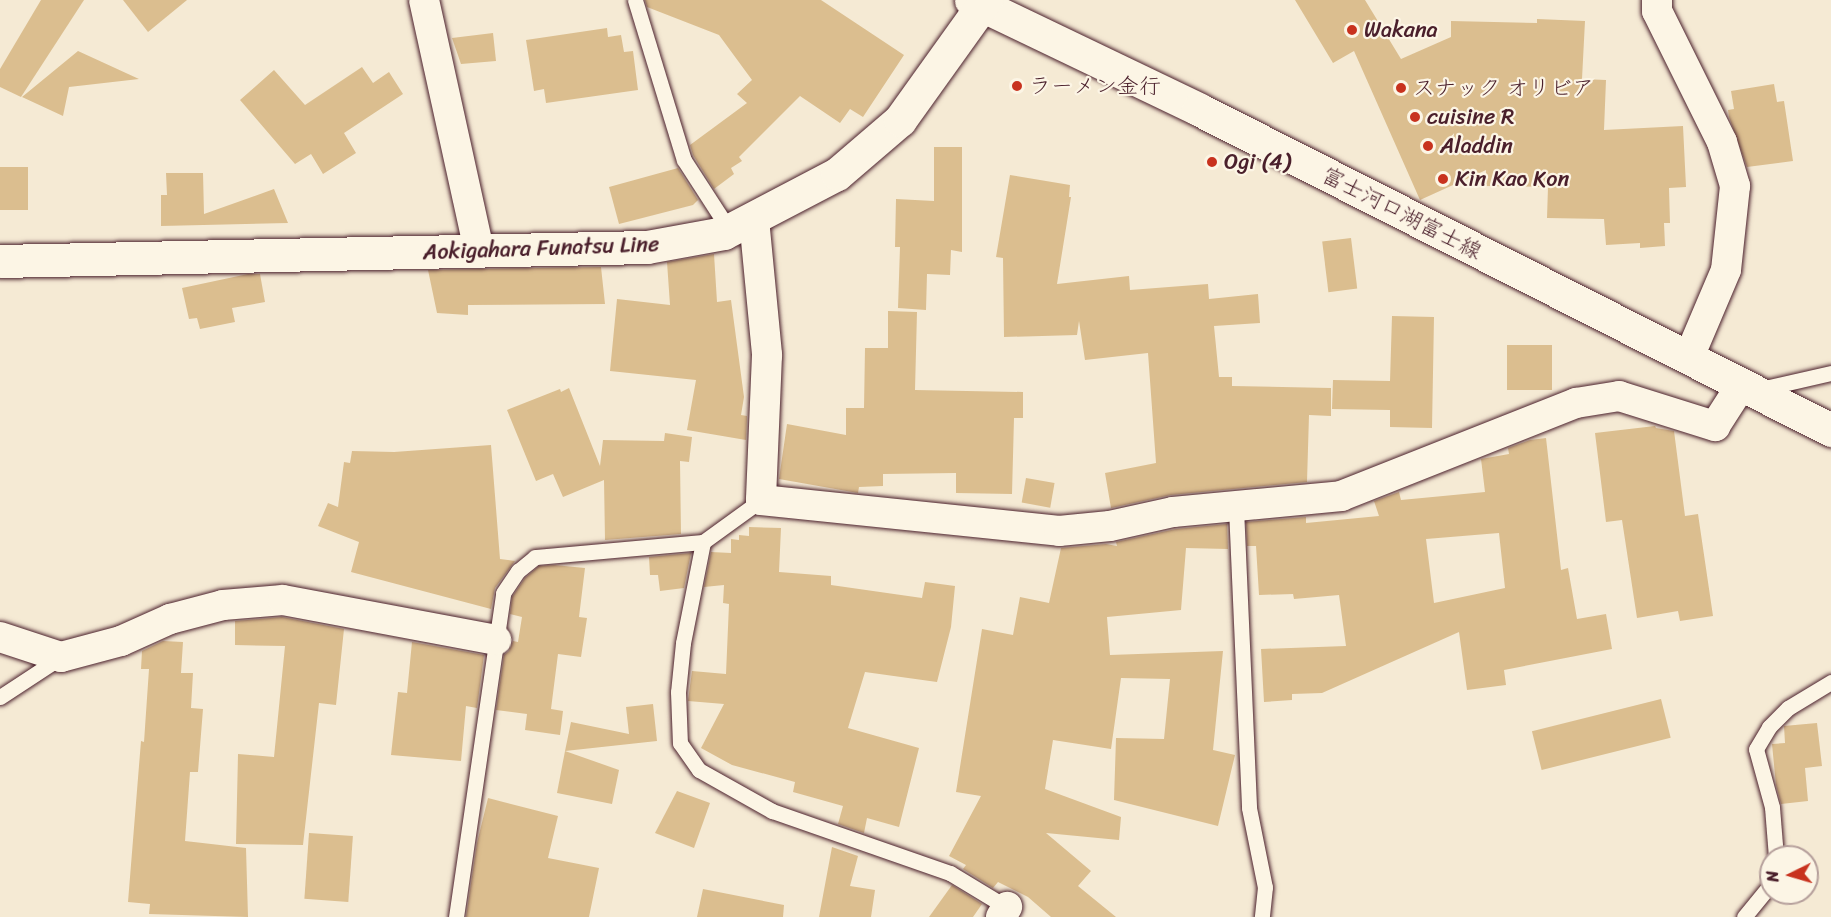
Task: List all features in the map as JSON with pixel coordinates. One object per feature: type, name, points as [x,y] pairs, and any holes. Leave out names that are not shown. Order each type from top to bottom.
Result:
[{"type":"main road","name":"Aokigahara Funatsu Line","points":[[0,261],[647,248],[742,225],[837,174],[900,120],[980,2]]},
{"type":"main road","name":"富士河口湖富士線","points":[[980,2],[1198,109],[1831,430]]},
{"type":"street","points":[[424,0],[479,251]]},
{"type":"street","points":[[1657,0],[1657,11],[1722,142],[1735,186],[1726,270],[1689,357]]},
{"type":"street","points":[[742,225],[767,355],[761,501],[1059,531],[1110,526],[1173,512],[1236,508],[1341,496],[1576,403],[1619,396],[1716,426],[1749,387]]},
{"type":"street","points":[[0,637],[61,657],[121,641],[170,619],[223,605],[283,600],[496,640]]},
{"type":"lane","points":[[635,0],[684,160],[742,225]]},
{"type":"lane","points":[[1749,387],[1831,373]]},
{"type":"lane","points":[[456,917],[503,593],[518,572],[535,557],[703,542],[761,501]]},
{"type":"lane","points":[[1236,508],[1249,808],[1265,887],[1262,917]]},
{"type":"lane","points":[[703,542],[683,643],[678,692],[680,743],[699,770],[772,811],[950,873],[1009,914]]},
{"type":"lane","points":[[0,697],[61,657]]},
{"type":"lane","points":[[1775,845],[1772,807],[1756,749],[1769,727],[1788,708],[1831,682]]},
{"type":"lane","points":[[1744,917],[1759,899]]},
{"type":"building","points":[[41,0],[84,0],[21,97],[0,87],[0,69]]},
{"type":"building","points":[[123,0],[187,0],[148,32]]},
{"type":"building","points":[[645,0],[821,0],[904,55],[863,117],[850,109],[840,123],[800,96],[739,157],[742,161],[731,168],[734,174],[714,189],[693,155],[690,145],[747,103],[737,94],[752,80],[719,35],[647,7]]},
{"type":"building","points":[[1295,0],[1365,0],[1401,59],[1451,37],[1451,21],[1537,23],[1537,19],[1585,21],[1582,79],[1606,80],[1604,130],[1683,126],[1686,187],[1669,188],[1670,223],[1664,223],[1665,246],[1640,248],[1640,243],[1606,245],[1604,219],[1547,218],[1548,187],[1486,186],[1486,170],[1420,200],[1354,51],[1333,63]]},
{"type":"building","points":[[607,28],[608,37],[621,35],[624,52],[633,51],[638,90],[546,103],[544,89],[534,91],[526,40]]},
{"type":"building","points":[[493,33],[496,61],[461,64],[452,38]]},
{"type":"building","points":[[78,51],[139,79],[69,87],[63,116],[22,97]]},
{"type":"building","points":[[362,67],[373,83],[389,72],[403,94],[344,133],[356,153],[323,174],[311,154],[295,164],[240,100],[274,70],[305,105]]},
{"type":"building","points":[[1774,84],[1777,102],[1784,101],[1793,161],[1747,167],[1729,117],[1728,110],[1734,109],[1731,91]]},
{"type":"building","points":[[934,147],[962,147],[962,252],[951,250],[950,275],[927,274],[926,310],[898,308],[900,247],[895,247],[896,199],[934,201]]},
{"type":"building","points":[[0,167],[28,167],[28,210],[0,210]]},
{"type":"building","points":[[678,168],[698,200],[693,205],[619,224],[609,187]]},
{"type":"building","points":[[166,173],[203,173],[204,214],[274,189],[288,223],[161,226],[161,195],[167,195]]},
{"type":"building","points":[[1010,175],[1070,185],[1069,197],[1071,197],[1057,284],[1129,276],[1130,290],[1208,284],[1209,299],[1258,294],[1260,323],[1214,326],[1219,377],[1232,377],[1232,386],[1331,388],[1331,416],[1309,415],[1307,482],[1171,495],[1111,508],[1105,473],[1156,463],[1148,353],[1085,360],[1079,321],[1077,335],[1004,337],[1003,258],[996,257]]},
{"type":"building","points":[[1351,238],[1357,289],[1328,292],[1322,242]]},
{"type":"building","points":[[714,254],[717,302],[731,300],[744,397],[741,415],[747,416],[746,440],[687,430],[696,380],[610,371],[617,299],[670,305],[667,262]]},
{"type":"building","points":[[601,267],[605,304],[468,305],[468,315],[437,313],[428,270]]},
{"type":"building","points":[[248,274],[260,274],[265,302],[232,308],[235,322],[200,329],[197,318],[189,319],[182,288]]},
{"type":"building","points":[[888,311],[917,312],[915,390],[1023,392],[1023,418],[1014,418],[1012,494],[956,493],[956,473],[883,474],[883,486],[859,487],[858,493],[779,479],[787,424],[846,435],[846,408],[864,408],[865,348],[888,348]]},
{"type":"building","points":[[1392,316],[1434,317],[1432,428],[1390,427],[1390,410],[1332,409],[1333,380],[1390,381]]},
{"type":"building","points":[[1507,345],[1552,345],[1552,390],[1507,390]]},
{"type":"building","points":[[569,388],[600,466],[603,440],[664,441],[665,433],[692,437],[689,462],[680,461],[681,534],[605,540],[604,480],[563,497],[553,474],[536,481],[507,410],[560,389],[561,392]]},
{"type":"building","points":[[1655,426],[1674,431],[1685,516],[1698,514],[1713,616],[1680,621],[1678,611],[1637,618],[1622,520],[1606,522],[1595,433]]},
{"type":"building","points":[[1546,438],[1561,570],[1568,568],[1577,619],[1606,614],[1612,649],[1504,670],[1506,685],[1467,690],[1459,632],[1322,693],[1292,694],[1292,700],[1264,702],[1261,649],[1346,646],[1339,595],[1294,599],[1293,594],[1259,595],[1256,546],[1247,546],[1246,522],[1306,517],[1306,523],[1379,516],[1374,501],[1399,492],[1401,500],[1485,492],[1481,459],[1509,454],[1508,448],[1530,440]],"holes":[[[1499,533],[1505,588],[1434,603],[1426,539]]]},
{"type":"building","points":[[491,445],[500,559],[515,561],[495,588],[491,609],[351,572],[359,542],[318,526],[328,503],[338,507],[344,462],[350,463],[352,451],[394,452]]},
{"type":"building","points":[[1026,478],[1055,483],[1050,508],[1022,503]]},
{"type":"building","points":[[1227,524],[1228,549],[1186,548],[1181,610],[1107,617],[1110,655],[1223,651],[1213,750],[1235,755],[1218,826],[1114,800],[1116,738],[1164,739],[1170,679],[1121,678],[1111,749],[1053,740],[1045,789],[1121,817],[1119,840],[1046,833],[1091,871],[1078,886],[1116,917],[1051,917],[1028,897],[998,882],[993,888],[963,869],[966,865],[949,856],[981,796],[956,792],[982,629],[1013,635],[1020,597],[1049,603],[1061,548],[1106,544],[1117,546],[1116,542],[1176,529]]},
{"type":"building","points":[[749,527],[781,528],[779,572],[831,576],[831,585],[922,598],[925,582],[955,586],[951,627],[937,682],[865,672],[848,728],[919,748],[899,827],[867,818],[864,833],[838,824],[843,806],[793,792],[795,782],[732,765],[701,748],[724,704],[688,701],[692,671],[726,674],[729,604],[723,603],[724,585],[704,587],[711,552],[731,553],[731,539],[739,540],[739,535],[749,536]]},
{"type":"building","points":[[691,553],[684,588],[660,591],[658,575],[650,575],[649,557]]},
{"type":"building","points":[[539,566],[585,568],[579,617],[587,618],[581,657],[558,654],[551,709],[563,711],[560,735],[525,730],[527,714],[496,710],[504,655],[509,651],[513,641],[518,642],[522,617],[510,614],[512,597],[525,578]]},
{"type":"building","points":[[282,617],[344,629],[336,705],[319,703],[303,845],[236,844],[238,754],[274,757],[285,646],[235,645],[235,621]]},
{"type":"building","points":[[163,641],[183,642],[181,673],[193,673],[191,708],[203,709],[198,772],[190,772],[185,841],[246,848],[248,917],[149,914],[150,904],[128,902],[149,669],[141,669],[142,651]]},
{"type":"building","points":[[412,642],[484,655],[477,708],[466,706],[461,761],[391,755],[398,692],[407,693]]},
{"type":"building","points":[[1661,699],[1671,738],[1542,770],[1532,731]]},
{"type":"building","points":[[653,704],[657,741],[565,751],[571,722],[629,734],[626,707]]},
{"type":"building","points":[[1817,723],[1822,766],[1805,768],[1808,801],[1781,804],[1776,785],[1772,744],[1785,743],[1784,726]]},
{"type":"building","points":[[565,751],[619,770],[612,804],[557,793]]},
{"type":"building","points":[[677,791],[710,803],[694,848],[655,833]]},
{"type":"building","points":[[488,798],[558,816],[548,858],[599,868],[589,917],[466,917],[477,843]]},
{"type":"building","points":[[309,833],[353,836],[348,902],[304,899]]},
{"type":"building","points":[[832,847],[858,856],[850,886],[875,890],[871,917],[819,917]]},
{"type":"building","points":[[952,885],[982,904],[973,917],[929,917]]},
{"type":"building","points":[[703,889],[784,905],[783,917],[697,917]]},
{"type":"place","name":"Wakana","points":[[1352,30]]},
{"type":"place","name":"ラーメン金行","points":[[1017,86]]},
{"type":"place","name":"スナック オリビア","points":[[1401,88]]},
{"type":"place","name":"cuisine R","points":[[1415,117]]},
{"type":"place","name":"Aladdin","points":[[1428,146]]},
{"type":"place","name":"Ogi (4)","points":[[1212,162]]},
{"type":"place","name":"Kin Kao Kon","points":[[1443,179]]}]
